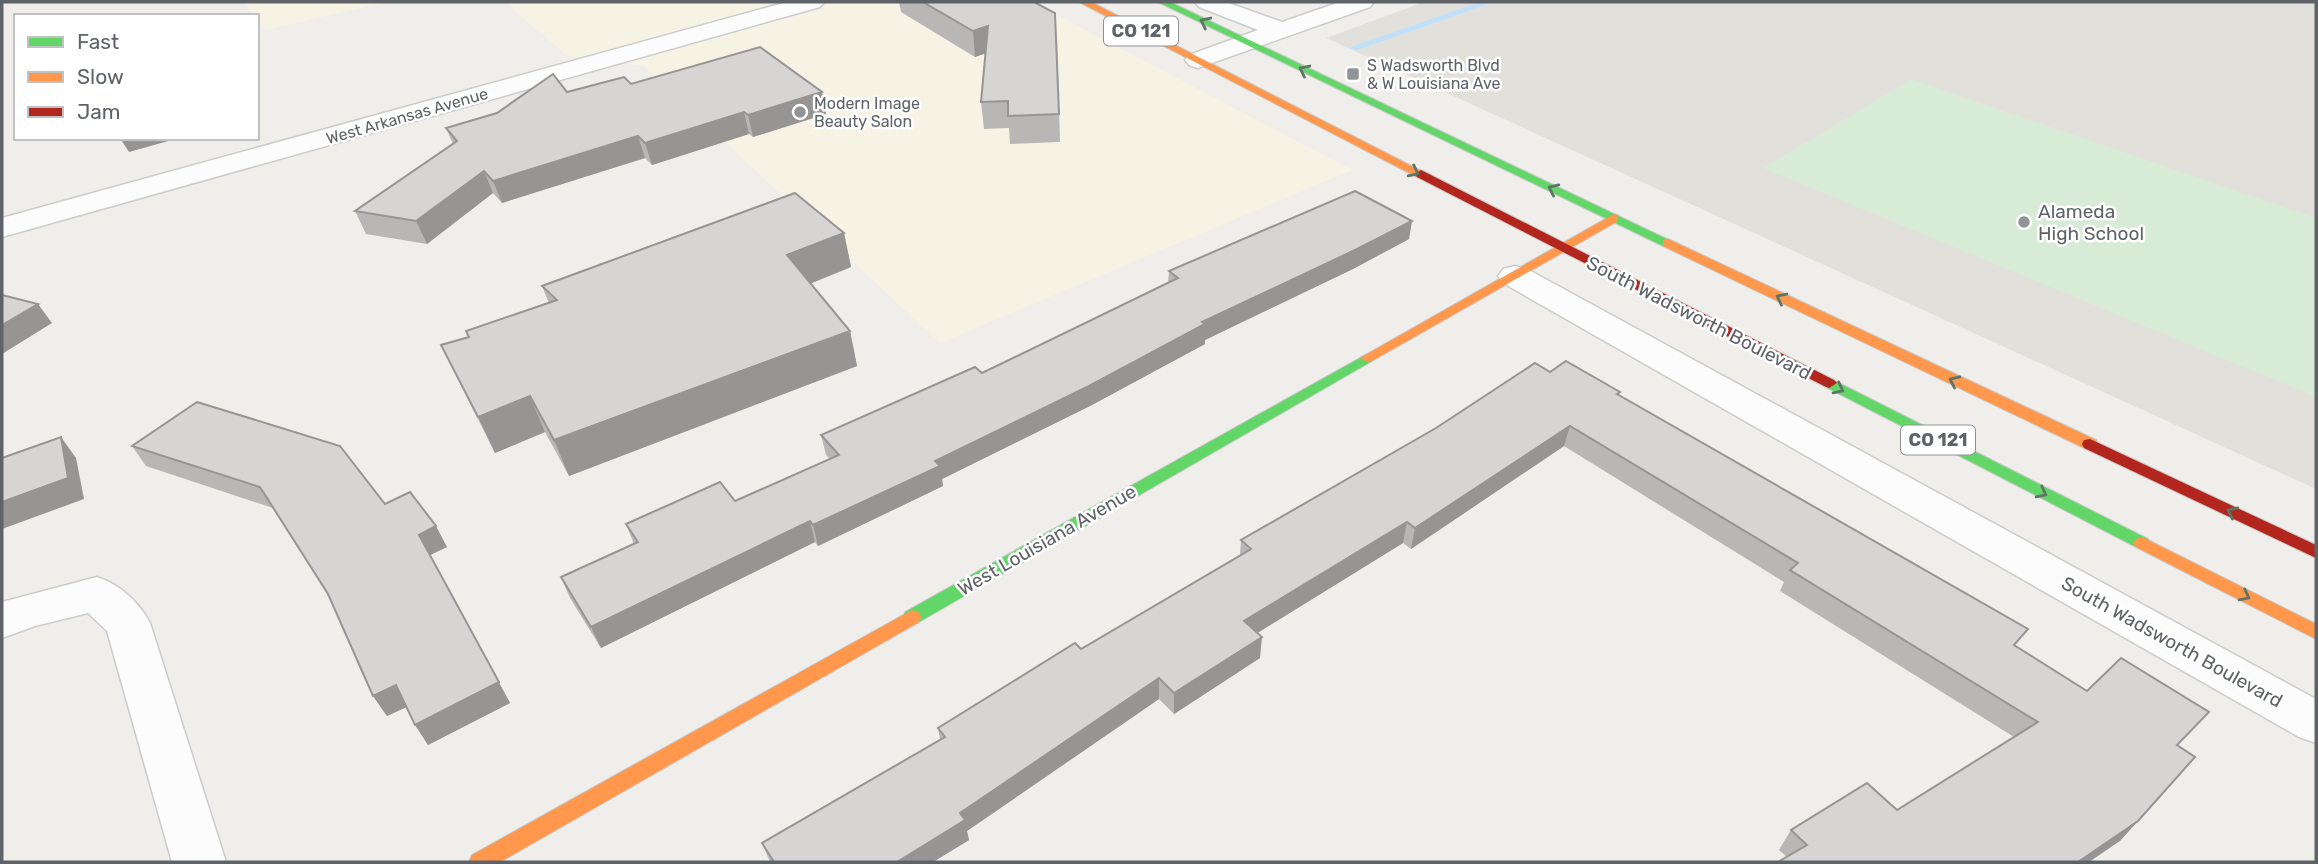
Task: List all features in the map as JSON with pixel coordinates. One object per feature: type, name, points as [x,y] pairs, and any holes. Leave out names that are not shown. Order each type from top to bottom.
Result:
[{"type":"main road","name":"South Wadsworth Boulevard","points":[[1084,2],[2316,632]]},
{"type":"main road","name":"CO 121","points":[[1163,2],[2316,552]]},
{"type":"main road","name":"West Louisiana Avenue","points":[[480,862],[1614,218]]},
{"type":"street","name":"West Arkansas Avenue","points":[[2,228],[812,2]]},
{"type":"street","points":[[1207,2],[1242,18],[1282,30]]},
{"type":"street","points":[[1198,60],[1362,2]]},
{"type":"street","name":"South Wadsworth Boulevard","points":[[1515,276],[2316,723]]},
{"type":"street","points":[[2,621],[25,611],[97,594],[127,622],[199,862]]},
{"type":"shaded area","points":[[245,2],[387,2],[265,30],[259,22],[259,14],[254,14]]},
{"type":"shaded area","points":[[505,2],[1032,2],[1352,170],[940,343],[644,66],[567,56]]},
{"type":"shaded area","name":"Alameda High School","points":[[1424,2],[2316,2],[2316,489],[1326,38]]},
{"type":"green space","points":[[1911,79],[2316,218],[2316,397],[1763,168]]},
{"type":"building","points":[[923,2],[1034,2],[1055,13],[1059,114],[1008,116],[1008,101],[981,102],[988,26],[973,31]]},
{"type":"building","points":[[760,47],[822,92],[748,115],[744,112],[645,143],[638,136],[493,181],[484,171],[416,221],[355,211],[457,141],[446,128],[497,113],[553,74],[567,92],[624,77],[631,84]]},
{"type":"building","points":[[1355,191],[1412,221],[1202,322],[1205,324],[1089,386],[935,461],[940,466],[813,525],[810,521],[591,627],[561,577],[638,542],[626,524],[720,482],[735,501],[839,455],[821,435],[975,367],[982,373],[1178,278],[1169,271]]},
{"type":"building","points":[[795,193],[844,233],[787,255],[850,331],[554,440],[530,396],[478,417],[441,345],[469,337],[466,331],[557,300],[542,286]]},
{"type":"building","points":[[2,295],[38,304],[2,325]]},
{"type":"building","points":[[1566,361],[1620,392],[1617,394],[2028,629],[2014,645],[2087,691],[2121,658],[2209,712],[2177,745],[2195,757],[2138,821],[2078,862],[1778,862],[1807,845],[1791,830],[1867,783],[1897,810],[2038,722],[1790,570],[1798,563],[1570,426],[1415,528],[1407,522],[1244,621],[1262,637],[1174,693],[1159,678],[960,813],[965,820],[897,862],[774,862],[762,843],[945,737],[938,728],[1075,643],[1081,649],[1251,549],[1241,540],[1436,428],[1535,363],[1550,372]]},
{"type":"building","points":[[197,402],[340,446],[385,504],[410,492],[436,526],[419,535],[499,682],[415,725],[396,685],[373,696],[328,594],[260,487],[132,446]]},
{"type":"building","points":[[61,437],[68,478],[2,502],[2,458]]},
{"type":"waterway","points":[[1353,48],[1489,2]]},
{"type":"traffic: fast","points":[[1163,2],[1668,243]]},
{"type":"traffic: fast","points":[[912,617],[1367,358]]},
{"type":"traffic: fast","points":[[1829,383],[2142,543]]},
{"type":"traffic: slow","points":[[1084,2],[1421,174]]},
{"type":"traffic: slow","points":[[1367,358],[1614,218]]},
{"type":"traffic: slow","points":[[1668,243],[2090,444]]},
{"type":"traffic: slow","points":[[2142,543],[2316,632]]},
{"type":"traffic: slow","points":[[480,862],[912,617]]},
{"type":"traffic: jam","points":[[1421,174],[1829,383]]},
{"type":"traffic: jam","points":[[2090,444],[2316,552]]},
{"type":"place","name":"S Wadsworth Blvd & W Louisiana Ave","points":[[1353,74]]},
{"type":"place","name":"Modern Image Beauty Salon","points":[[800,112]]},
{"type":"place","name":"Alameda High School","points":[[2024,222]]}]
